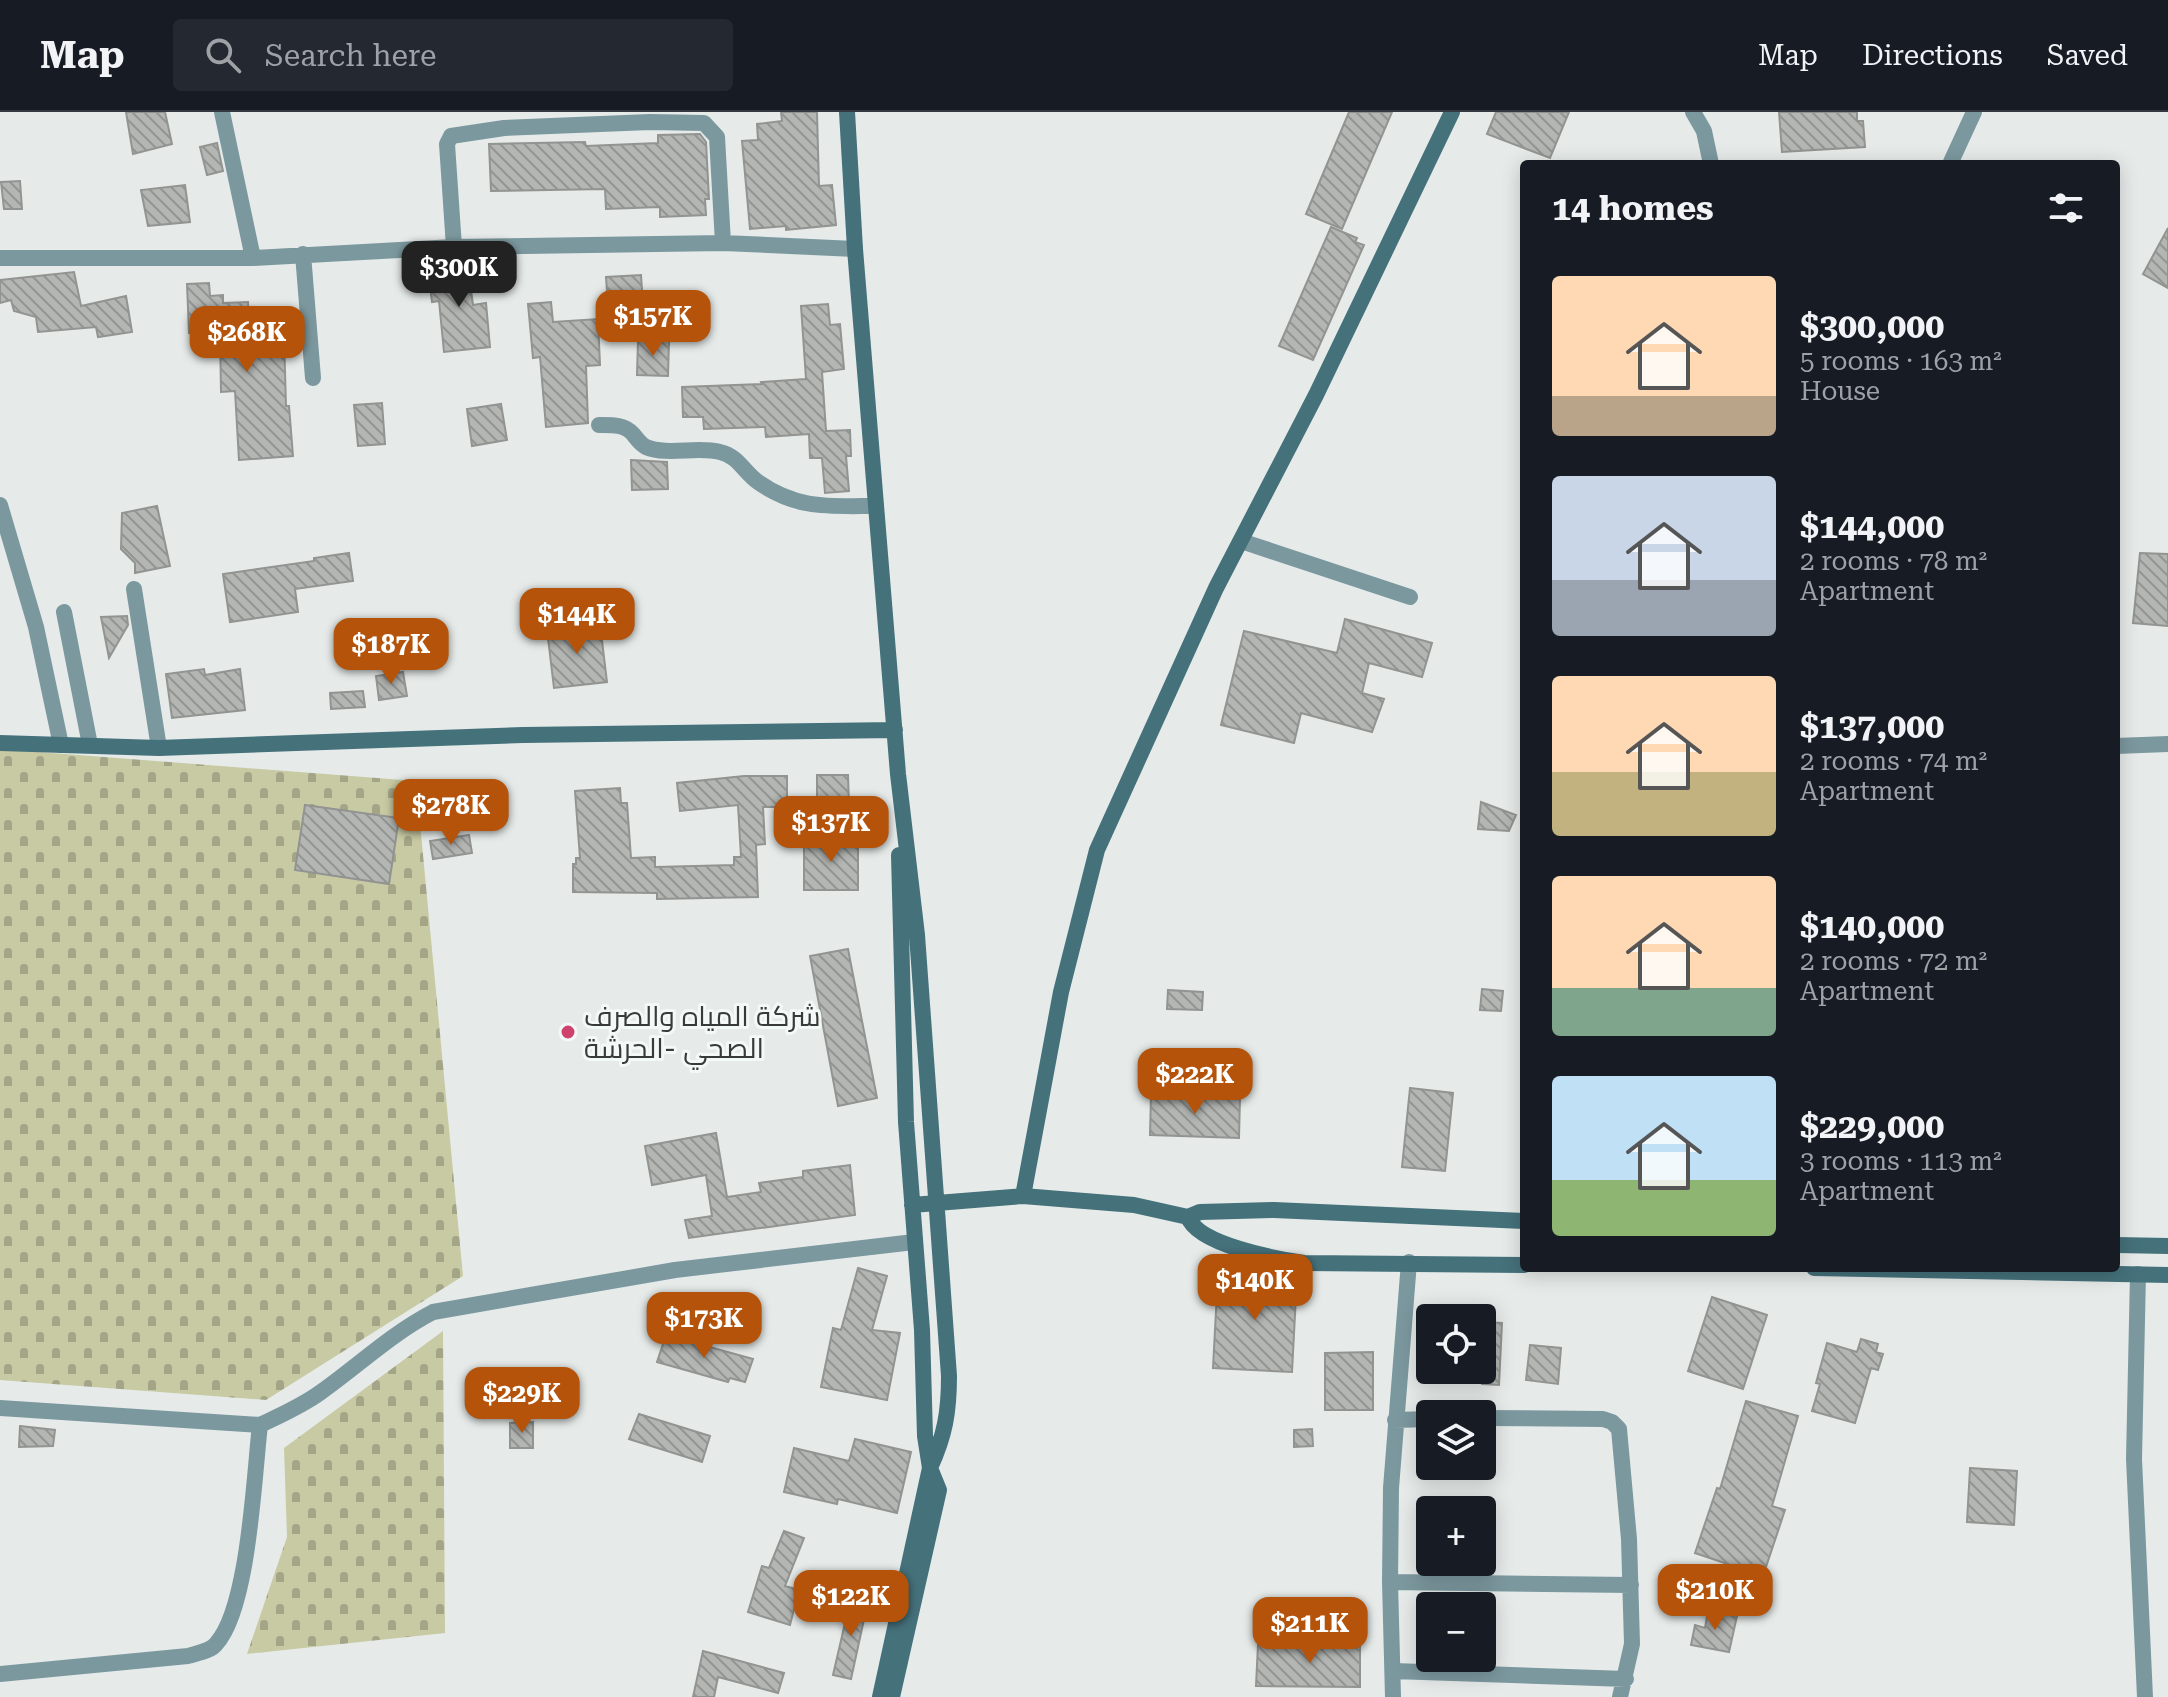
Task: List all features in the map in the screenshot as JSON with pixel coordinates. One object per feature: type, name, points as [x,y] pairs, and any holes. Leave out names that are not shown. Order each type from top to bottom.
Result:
[{"type":"street","points":[[222,112],[253,258]]},
{"type":"street","points":[[847,112],[855,249],[898,774],[917,935],[949,1393],[944,1437],[930,1468],[880,1697]]},
{"type":"street","points":[[1023,1196],[1061,992],[1097,850],[1216,588],[1316,395],[1452,112]]},
{"type":"street","points":[[1693,112],[1704,131],[1710,160]]},
{"type":"street","points":[[1952,160],[1974,112]]},
{"type":"street","points":[[454,247],[447,144],[451,136],[504,128],[650,122],[704,123],[717,137],[723,243]]},
{"type":"street","points":[[0,258],[253,258],[454,247],[723,243],[855,249]]},
{"type":"street","points":[[303,254],[313,378]]},
{"type":"street","points":[[599,425],[626,428],[639,442],[650,448],[728,454],[752,478],[785,499],[827,506],[876,506]]},
{"type":"street","points":[[0,505],[36,627],[61,745]]},
{"type":"street","points":[[1241,541],[1410,597]]},
{"type":"street","points":[[134,589],[159,748]]},
{"type":"street","points":[[64,612],[90,745]]},
{"type":"street","points":[[0,743],[159,748],[523,735],[895,730]]},
{"type":"street","points":[[2120,746],[2168,744]]},
{"type":"street","points":[[892,1697],[939,1490],[930,1468],[925,1436],[900,926],[898,774]]},
{"type":"street","points":[[912,1205],[1023,1196],[1134,1205],[1188,1217],[1200,1212],[1274,1210],[1520,1221]]},
{"type":"street","points":[[1188,1217],[1194,1227],[1213,1238],[1275,1258],[1304,1263],[1520,1265]]},
{"type":"street","points":[[0,1408],[260,1425],[321,1392],[404,1327],[433,1312],[675,1270],[914,1242]]},
{"type":"street","points":[[2120,1245],[2168,1246]]},
{"type":"street","points":[[1393,1697],[1391,1488],[1409,1262]]},
{"type":"street","points":[[2030,1272],[2168,1275]]},
{"type":"street","points":[[2138,1274],[2134,1459],[2145,1697]]},
{"type":"street","points":[[1496,1418],[1603,1419],[1619,1429],[1631,1585],[1632,1644],[1620,1697]]},
{"type":"street","points":[[1395,1420],[1416,1419]]},
{"type":"street","points":[[0,1674],[188,1656],[215,1646],[229,1623],[238,1594],[260,1425]]},
{"type":"street","points":[[1390,1582],[1631,1585]]},
{"type":"street","points":[[1393,1671],[1626,1679]]},
{"type":"green space","points":[[0,749],[416,781],[463,1276],[266,1400],[0,1380]]},
{"type":"green space","points":[[443,1331],[445,1633],[247,1654],[287,1537],[284,1448]]},
{"type":"building","points":[[126,112],[165,112],[172,144],[133,154]]},
{"type":"building","points":[[781,112],[817,112],[819,186],[832,185],[836,225],[786,230],[786,226],[750,229],[742,141],[758,140],[757,124],[782,121]]},
{"type":"building","points":[[1349,112],[1392,112],[1342,229],[1306,214]]},
{"type":"building","points":[[1496,112],[1569,112],[1550,158],[1487,134]]},
{"type":"building","points":[[1779,112],[1857,112],[1857,121],[1863,121],[1865,147],[1782,152]]},
{"type":"building","points":[[700,134],[706,142],[709,199],[705,199],[706,215],[660,217],[660,207],[606,209],[605,189],[491,191],[489,144],[585,142],[586,146],[658,143],[658,135]]},
{"type":"building","points":[[217,143],[223,171],[207,175],[200,147]]},
{"type":"building","points":[[20,181],[22,209],[4,209],[1,182]]},
{"type":"building","points":[[185,185],[190,222],[148,226],[141,190]]},
{"type":"building","points":[[1331,227],[1357,238],[1355,242],[1364,245],[1313,360],[1279,346]]},
{"type":"building","points":[[2168,228],[2168,288],[2143,274]]},
{"type":"building","points":[[467,262],[473,305],[486,303],[490,347],[444,352],[439,301],[432,302],[428,268]]},
{"type":"building","points":[[74,272],[81,306],[126,296],[132,332],[98,337],[96,327],[38,332],[36,317],[14,311],[11,300],[0,303],[0,280]]},
{"type":"building","points":[[641,275],[643,305],[608,307],[606,277]]},
{"type":"building","points":[[209,283],[210,296],[223,295],[223,303],[248,302],[249,337],[284,336],[286,406],[289,406],[293,456],[239,460],[235,391],[221,392],[220,332],[189,333],[187,284]]},
{"type":"building","points":[[551,302],[553,322],[598,319],[600,365],[586,366],[588,423],[546,427],[540,357],[533,358],[528,304]]},
{"type":"building","points":[[828,304],[830,325],[840,324],[844,369],[822,372],[826,431],[850,430],[851,456],[846,456],[849,491],[825,493],[822,458],[810,458],[809,434],[766,437],[765,427],[704,429],[703,417],[683,417],[682,387],[806,379],[801,306]]},
{"type":"building","points":[[638,340],[669,341],[668,376],[637,375]]},
{"type":"building","points":[[382,403],[385,444],[358,446],[354,405]]},
{"type":"building","points":[[501,404],[507,440],[472,446],[467,409]]},
{"type":"building","points":[[631,460],[667,462],[668,489],[632,490]]},
{"type":"building","points":[[157,506],[170,566],[135,573],[135,563],[121,549],[122,513]]},
{"type":"building","points":[[349,553],[353,581],[295,589],[298,612],[230,622],[223,574]]},
{"type":"building","points":[[2140,553],[2168,554],[2168,626],[2133,623]]},
{"type":"building","points":[[127,616],[128,625],[109,658],[101,617]]},
{"type":"building","points":[[1345,619],[1432,643],[1422,677],[1369,663],[1362,693],[1384,699],[1372,732],[1301,713],[1294,743],[1221,725],[1244,631],[1337,653]]},
{"type":"building","points":[[600,624],[607,682],[554,688],[547,630]]},
{"type":"building","points":[[204,669],[205,675],[240,669],[245,710],[172,718],[166,674]]},
{"type":"building","points":[[403,672],[407,696],[379,700],[376,676]]},
{"type":"building","points":[[363,691],[365,707],[331,709],[330,693]]},
{"type":"building","points":[[817,775],[848,775],[849,805],[817,806]]},
{"type":"building","points":[[744,776],[787,776],[787,807],[763,807],[765,844],[756,845],[758,897],[657,899],[657,893],[573,892],[573,864],[576,864],[576,858],[580,858],[575,791],[620,788],[621,803],[627,803],[631,858],[655,857],[655,867],[734,865],[734,857],[741,857],[738,805],[680,811],[677,783]]},
{"type":"building","points":[[1481,802],[1516,815],[1509,831],[1478,829]]},
{"type":"building","points":[[305,805],[399,818],[389,884],[295,870]]},
{"type":"building","points":[[469,835],[472,853],[433,859],[430,841]]},
{"type":"building","points":[[804,838],[858,838],[858,890],[804,890]]},
{"type":"building","points":[[848,949],[877,1098],[838,1106],[810,956]]},
{"type":"building","points":[[1482,989],[1503,991],[1501,1011],[1480,1010]]},
{"type":"building","points":[[1168,990],[1203,992],[1202,1010],[1167,1009]]},
{"type":"building","points":[[1410,1088],[1453,1093],[1445,1171],[1402,1167]]},
{"type":"building","points":[[1151,1095],[1240,1098],[1239,1138],[1150,1135]]},
{"type":"building","points":[[716,1133],[727,1197],[761,1192],[759,1183],[803,1177],[803,1171],[850,1165],[855,1215],[689,1238],[685,1220],[712,1216],[706,1175],[652,1185],[645,1146]]},
{"type":"building","points":[[858,1268],[887,1276],[872,1330],[900,1333],[887,1400],[821,1387],[833,1328],[841,1330]]},
{"type":"building","points":[[1218,1272],[1297,1277],[1292,1372],[1213,1368]]},
{"type":"building","points":[[1712,1297],[1767,1315],[1743,1389],[1688,1371]]},
{"type":"building","points":[[1496,1323],[1502,1323],[1499,1385],[1482,1384],[1496,1384]]},
{"type":"building","points":[[666,1335],[753,1359],[745,1382],[730,1378],[728,1382],[657,1362]]},
{"type":"building","points":[[1861,1339],[1878,1344],[1876,1352],[1883,1354],[1878,1370],[1871,1368],[1855,1423],[1812,1411],[1827,1343],[1857,1352]]},
{"type":"building","points":[[1530,1345],[1561,1348],[1558,1384],[1526,1380]]},
{"type":"building","points":[[1373,1352],[1373,1410],[1325,1410],[1325,1353]]},
{"type":"building","points":[[1746,1401],[1798,1416],[1772,1506],[1785,1510],[1763,1576],[1695,1553],[1717,1488],[1720,1489]]},
{"type":"building","points":[[639,1414],[710,1436],[702,1462],[629,1439]]},
{"type":"building","points":[[533,1422],[533,1448],[510,1448],[510,1423]]},
{"type":"building","points":[[20,1426],[55,1430],[53,1446],[19,1447]]},
{"type":"building","points":[[1312,1429],[1313,1446],[1294,1447],[1294,1430]]},
{"type":"building","points":[[855,1439],[911,1452],[897,1513],[838,1499],[837,1504],[784,1492],[794,1448],[849,1461]]},
{"type":"building","points":[[1970,1468],[2017,1471],[2014,1525],[1967,1522]]},
{"type":"building","points":[[784,1531],[804,1538],[785,1586],[799,1590],[790,1625],[748,1612],[762,1566],[769,1568]]},
{"type":"building","points":[[851,1597],[868,1601],[851,1679],[833,1675]]},
{"type":"building","points":[[1708,1611],[1737,1616],[1729,1652],[1691,1645],[1695,1625],[1705,1628]]},
{"type":"building","points":[[1360,1640],[1360,1687],[1256,1686],[1258,1644],[1317,1646],[1317,1641]]},
{"type":"building","points":[[703,1651],[784,1673],[778,1693],[718,1677],[714,1697],[693,1697]]},
{"type":"place","name":"شركة المياه والصرف الصحي -الحرشة","points":[[568,1032]]}]
